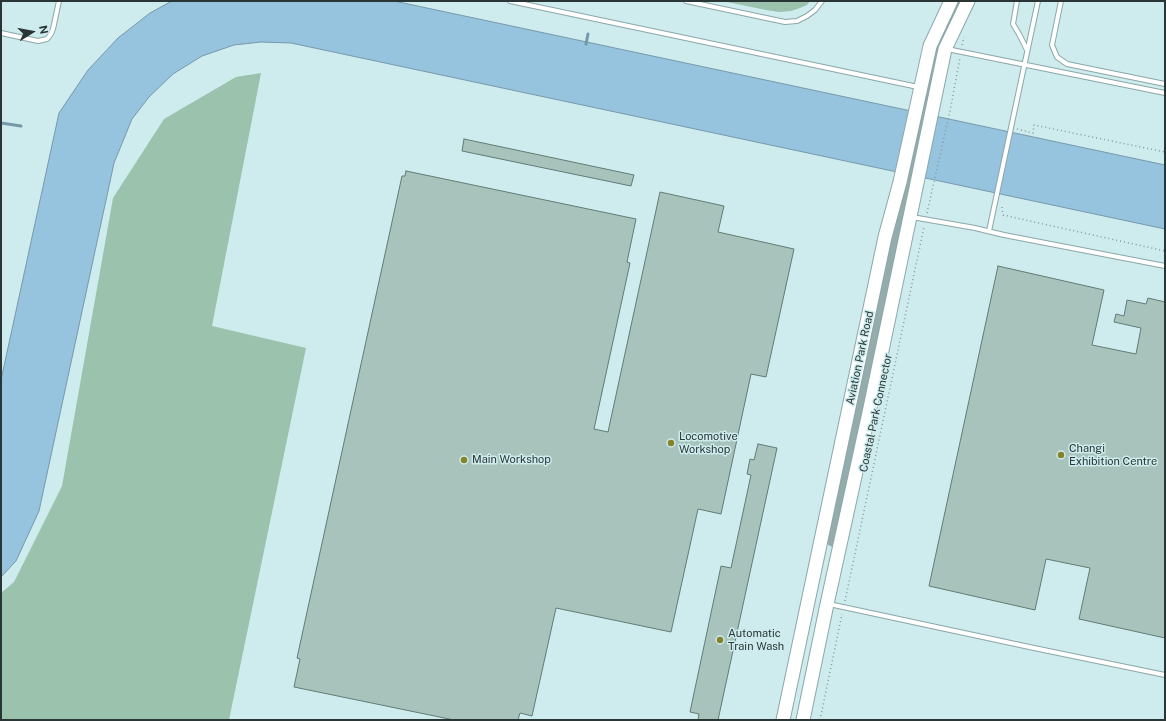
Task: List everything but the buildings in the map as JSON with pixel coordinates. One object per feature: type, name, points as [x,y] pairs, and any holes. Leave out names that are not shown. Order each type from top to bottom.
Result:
[{"type":"main road","name":"Aviation Park Road","points":[[783,720],[885,237],[900,182],[930,46],[951,1]]},
{"type":"main road","name":"Aviation Park Road","points":[[803,720],[945,49],[968,1]]},
{"type":"lane","points":[[1,33],[38,41],[47,39],[53,29],[59,1]]},
{"type":"lane","points":[[510,1],[921,88]]},
{"type":"lane","points":[[686,1],[785,22],[797,21],[807,16],[815,10],[822,1]]},
{"type":"lane","points":[[1017,1],[1013,24],[1022,38],[1027,50]]},
{"type":"lane","points":[[989,231],[1038,1]]},
{"type":"lane","points":[[1062,1],[1052,44],[1057,57],[1067,64],[1165,84]]},
{"type":"lane","points":[[945,49],[1165,93]]},
{"type":"lane","points":[[910,216],[1165,266]]},
{"type":"lane","points":[[827,604],[1165,675]]},
{"type":"path","name":"Coastal Park Connector","points":[[820,720],[950,111]]},
{"type":"path","points":[[1016,132],[1016,129],[1033,133],[1034,125],[1165,152]]},
{"type":"path","points":[[1001,205],[1003,215],[1165,251]]},
{"type":"green space","points":[[722,1],[810,1],[807,5],[800,8],[791,11],[779,12]]},
{"type":"green space","points":[[261,73],[212,326],[306,348],[229,720],[1,720],[1,593],[14,582],[62,486],[113,198],[164,119],[236,77]]},
{"type":"water","points":[[172,1],[394,1],[1165,165],[1165,229],[291,43],[261,42],[234,45],[202,56],[173,74],[149,97],[132,119],[114,163],[39,511],[16,561],[1,577],[1,380],[59,113],[88,70],[118,38],[150,13]]},
{"type":"waterway","points":[[586,44],[588,34]]},
{"type":"waterway","points":[[1,123],[21,126]]},
{"type":"taxiway","points":[[836,535],[908,186],[939,46],[960,1]]},
{"type":"place","name":"Locomotive Workshop","points":[[671,443]]},
{"type":"place","name":"Changi Exhibition Centre","points":[[1061,455]]},
{"type":"place","name":"Main Workshop","points":[[464,460]]},
{"type":"place","name":"Automatic Train Wash","points":[[720,640]]}]
